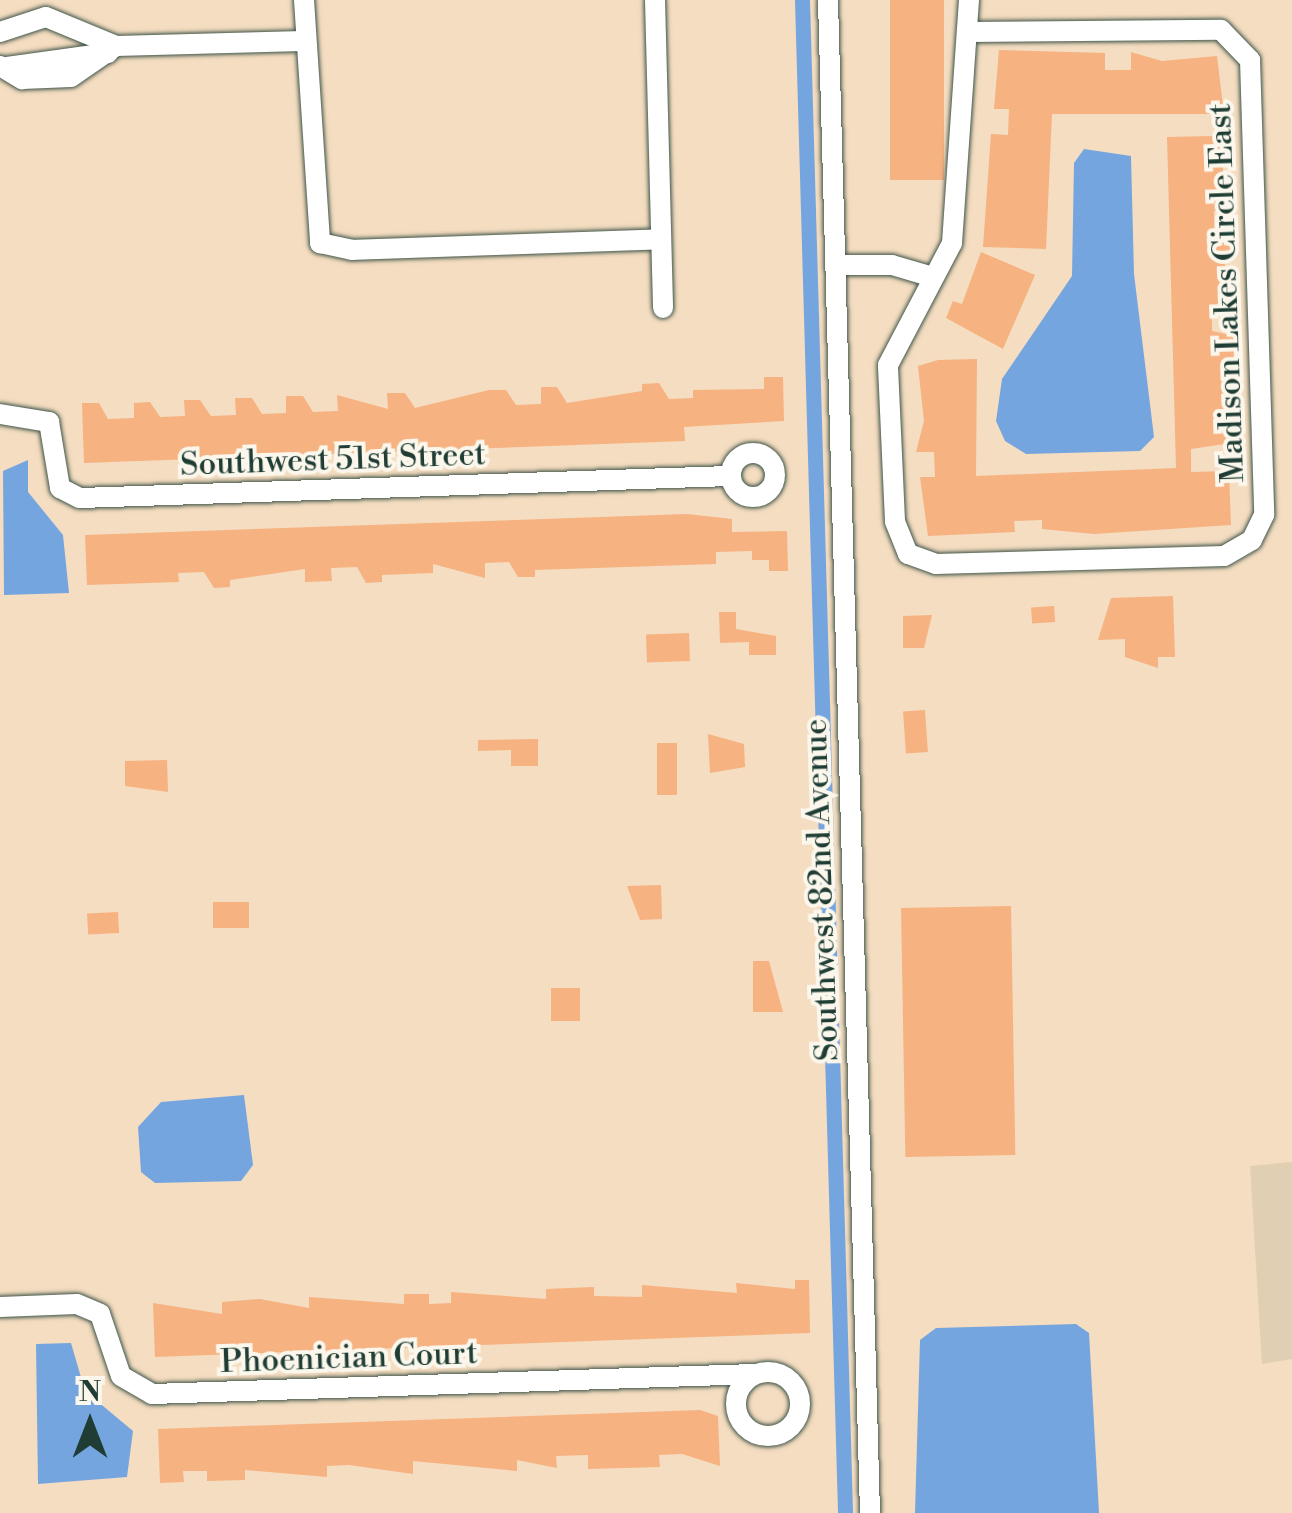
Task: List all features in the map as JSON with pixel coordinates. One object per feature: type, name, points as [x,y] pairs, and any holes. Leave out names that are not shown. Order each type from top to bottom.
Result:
[{"type":"street","points":[[304,0],[303,41],[320,243],[352,250],[660,239]]},
{"type":"street","points":[[656,0],[663,308]]},
{"type":"street","name":"Southwest 82nd Avenue","points":[[828,0],[870,1513]]},
{"type":"street","points":[[838,265],[892,265],[933,277],[958,212],[969,0]]},
{"type":"street","points":[[0,32],[46,18],[73,26],[112,49],[303,41]]},
{"type":"street","points":[[61,67],[73,26]]},
{"type":"street","name":"Madison Lakes Circle East","points":[[933,277],[888,366],[894,522],[908,554],[936,564],[1224,556],[1252,540],[1264,515],[1250,60],[1241,44],[1221,30],[968,32]]},
{"type":"street","points":[[3,66],[22,79],[61,67],[83,75],[112,49]]},
{"type":"street","name":"Southwest 51st Street","points":[[0,414],[49,422],[60,488],[80,498],[730,476]]},
{"type":"street","name":"Phoenician Court","points":[[0,1306],[77,1304],[100,1314],[122,1376],[152,1394],[754,1374]]},
{"type":"shaded area","points":[[1292,1162],[1292,1359],[1262,1364],[1250,1166]]},
{"type":"water","points":[[1084,149],[1131,156],[1134,274],[1154,437],[1140,451],[1026,454],[1005,441],[996,421],[1002,379],[1072,276],[1074,163]]},
{"type":"water","points":[[28,460],[28,492],[63,535],[69,593],[4,595],[3,471]]},
{"type":"water","points":[[244,1095],[253,1165],[241,1181],[155,1183],[141,1172],[138,1127],[161,1102]]},
{"type":"water","points":[[1076,1324],[1089,1333],[1099,1513],[915,1513],[920,1340],[936,1328]]},
{"type":"water","points":[[71,1343],[85,1391],[133,1431],[127,1477],[38,1484],[36,1344]]},
{"type":"building","points":[[890,0],[944,0],[944,180],[890,180]]},
{"type":"building","points":[[999,50],[1105,53],[1105,70],[1131,70],[1131,52],[1162,61],[1217,56],[1224,114],[1052,114],[1046,249],[983,247],[991,134],[1008,135],[1009,109],[994,109]]},
{"type":"building","points":[[1212,136],[1230,143],[1222,160],[1228,211],[1214,211],[1214,238],[1232,237],[1233,254],[1224,255],[1230,306],[1212,306],[1212,331],[1235,336],[1231,443],[1191,449],[1191,472],[1229,471],[1231,525],[1094,534],[1042,529],[1042,520],[1014,521],[1015,532],[928,536],[920,477],[935,477],[934,452],[916,452],[924,421],[918,366],[938,360],[977,359],[976,476],[1176,468],[1167,137]]},
{"type":"building","points":[[981,252],[1035,275],[1003,349],[946,318],[953,301],[962,304]]},
{"type":"building","points":[[764,377],[783,377],[784,421],[684,427],[685,441],[84,463],[82,403],[99,403],[108,419],[134,418],[134,403],[150,402],[160,417],[185,416],[184,400],[200,400],[211,416],[236,415],[235,398],[252,398],[262,414],[286,413],[286,396],[303,396],[313,412],[338,411],[337,395],[388,409],[387,393],[405,393],[415,408],[489,390],[506,390],[516,405],[541,404],[541,387],[557,387],[567,403],[642,391],[642,384],[659,383],[669,399],[693,398],[693,390],[764,389]]},
{"type":"building","points":[[687,514],[732,519],[732,532],[787,531],[788,571],[769,571],[769,560],[752,560],[752,551],[716,552],[716,564],[535,570],[535,577],[518,577],[509,562],[485,563],[485,578],[433,564],[433,573],[382,575],[382,582],[366,583],[357,567],[331,568],[332,581],[305,582],[305,569],[230,580],[230,587],[214,588],[204,572],[178,573],[179,582],[87,585],[85,535]]},
{"type":"building","points":[[1173,596],[1175,657],[1158,657],[1158,668],[1125,657],[1125,639],[1098,640],[1111,598]]},
{"type":"building","points":[[1054,606],[1055,622],[1032,624],[1031,608]]},
{"type":"building","points":[[719,612],[736,612],[736,629],[776,636],[776,655],[749,655],[749,642],[720,643]]},
{"type":"building","points":[[932,615],[924,648],[903,648],[903,616]]},
{"type":"building","points":[[689,633],[690,661],[647,662],[646,635]]},
{"type":"building","points":[[925,710],[928,752],[906,753],[903,712]]},
{"type":"building","points":[[708,734],[744,744],[745,767],[710,773]]},
{"type":"building","points":[[538,739],[538,766],[511,766],[511,750],[478,751],[478,740]]},
{"type":"building","points":[[657,743],[677,743],[677,795],[657,795]]},
{"type":"building","points":[[167,760],[168,792],[125,786],[125,761]]},
{"type":"building","points":[[661,885],[662,919],[640,920],[627,886]]},
{"type":"building","points":[[213,902],[249,902],[249,928],[213,928]]},
{"type":"building","points":[[1011,906],[1015,1155],[905,1157],[901,908]]},
{"type":"building","points":[[118,912],[119,933],[88,935],[87,914]]},
{"type":"building","points":[[753,961],[769,961],[783,1012],[753,1012]]},
{"type":"building","points":[[551,988],[580,988],[580,1021],[551,1021]]},
{"type":"building","points":[[795,1280],[809,1280],[810,1333],[155,1357],[153,1303],[222,1314],[222,1302],[260,1299],[309,1308],[309,1297],[404,1304],[404,1294],[429,1294],[429,1304],[451,1303],[451,1292],[546,1299],[546,1289],[594,1287],[594,1296],[642,1297],[642,1285],[737,1293],[736,1283],[795,1289]]},
{"type":"building","points":[[700,1410],[718,1416],[720,1466],[682,1454],[659,1455],[660,1467],[588,1469],[588,1455],[556,1456],[557,1468],[517,1460],[517,1471],[413,1461],[413,1474],[349,1465],[327,1466],[327,1477],[245,1470],[245,1480],[207,1481],[207,1471],[183,1471],[184,1482],[160,1483],[158,1429]]},
{"type":"waterway","points":[[802,0],[845,1513]]}]
